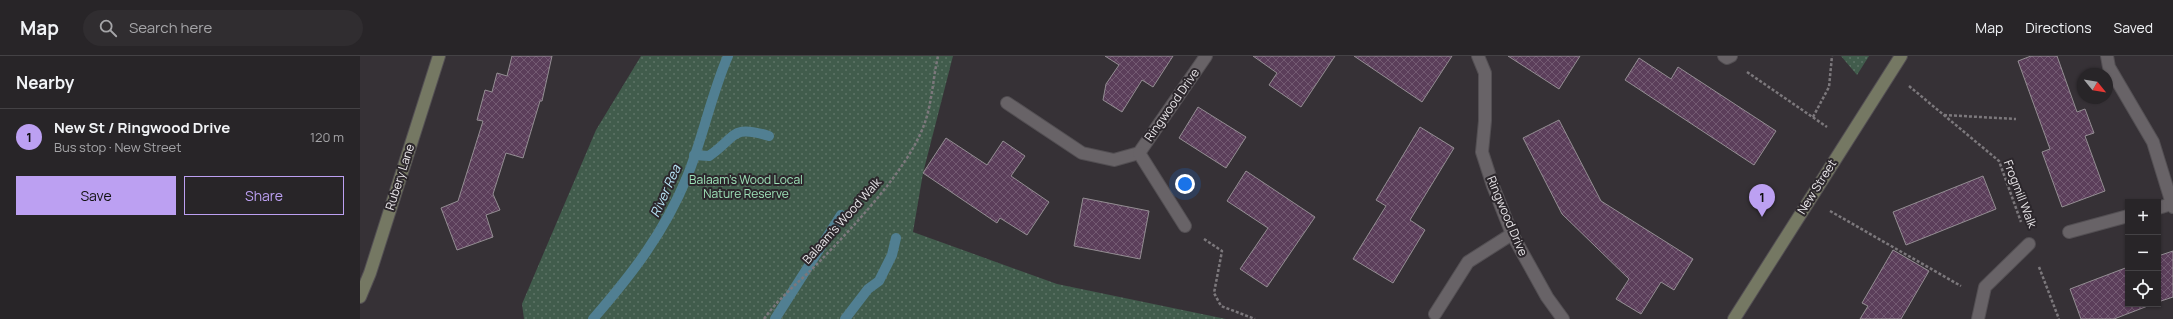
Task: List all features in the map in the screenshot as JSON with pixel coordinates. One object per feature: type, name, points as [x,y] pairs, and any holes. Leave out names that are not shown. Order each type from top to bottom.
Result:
[{"type":"street","name":"Rubery Lane","points":[[360,297],[370,272],[439,56]]},
{"type":"street","name":"Ringwood Drive","points":[[1007,103],[1082,153],[1114,160],[1139,153],[1206,56]]},
{"type":"street","name":"Ringwood Drive","points":[[1478,56],[1485,73],[1482,152],[1492,186],[1512,234],[1546,297],[1563,319]]},
{"type":"street","name":"New Street","points":[[1734,319],[1901,56]]},
{"type":"street","points":[[2107,56],[2109,68],[2154,142],[2172,205],[2161,207]]},
{"type":"street","name":"Ringwood Drive","points":[[1139,153],[1185,226]]},
{"type":"street","points":[[2069,232],[2125,217]]},
{"type":"street","points":[[1435,314],[1468,262],[1512,234]]},
{"type":"street","points":[[1978,319],[1985,288],[2029,244]]},
{"type":"path","name":"Balaam's Wood Walk","points":[[764,319],[777,301],[820,261],[878,197],[907,156],[924,125],[938,56]]},
{"type":"path","points":[[1813,117],[1829,87],[1832,56]]},
{"type":"path","points":[[1727,57],[1847,141]]},
{"type":"path","name":"Frogmill Walk","points":[[1891,71],[1998,161],[2059,319]]},
{"type":"path","points":[[1944,115],[2016,119]]},
{"type":"path","points":[[1810,200],[1982,299]]},
{"type":"path","points":[[1185,226],[1222,251],[1214,293],[1221,306],[1255,319]]},
{"type":"green space","name":"Balaam's Wood Local Nature Reserve","points":[[641,56],[953,56],[923,173],[913,232],[1057,284],[1226,319],[524,319],[522,304],[596,130]]},
{"type":"green space","points":[[1841,56],[1869,56],[1857,75]]},
{"type":"building","points":[[512,56],[552,56],[542,101],[540,101],[523,158],[506,153],[493,194],[500,210],[486,215],[493,237],[457,250],[441,208],[458,201],[483,121],[477,120],[485,90],[492,92],[497,73],[507,76]]},
{"type":"building","points":[[1105,56],[1173,56],[1153,87],[1142,80],[1122,112],[1103,100],[1106,84],[1119,65]]},
{"type":"building","points":[[1253,56],[1335,56],[1301,107],[1269,85],[1277,73]]},
{"type":"building","points":[[1354,56],[1452,56],[1422,102]]},
{"type":"building","points":[[1508,56],[1580,56],[1559,89]]},
{"type":"building","points":[[2031,56],[2057,56],[2077,112],[2085,109],[2094,133],[2085,136],[2105,191],[2062,207],[2042,152],[2050,149],[2018,61]]},
{"type":"building","points":[[1639,58],[1671,79],[1678,67],[1776,131],[1754,165],[1625,80]]},
{"type":"building","points":[[1198,107],[1246,137],[1226,168],[1179,138]]},
{"type":"building","points":[[1559,120],[1601,201],[1693,259],[1674,290],[1661,282],[1641,314],[1616,299],[1629,279],[1562,214],[1523,138]]},
{"type":"building","points":[[1420,127],[1454,148],[1410,220],[1425,230],[1393,283],[1353,259],[1386,206],[1376,200]]},
{"type":"building","points":[[946,138],[987,165],[1003,141],[1025,156],[1011,176],[1049,202],[1027,235],[1000,218],[997,223],[923,173]]},
{"type":"building","points":[[1246,171],[1315,217],[1267,287],[1240,269],[1268,228],[1227,201]]},
{"type":"building","points":[[1983,176],[1996,209],[1906,245],[1893,212]]},
{"type":"building","points":[[1083,198],[1149,211],[1140,259],[1074,246]]},
{"type":"building","points":[[1893,250],[1929,271],[1901,319],[1860,319],[1868,306],[1862,303]]},
{"type":"building","points":[[2173,251],[2173,297],[2161,301],[2161,271],[2161,255]]},
{"type":"building","points":[[2125,268],[2125,307],[2145,307],[2114,319],[2081,319],[2070,289]]},
{"type":"waterway","name":"River Rea","points":[[593,319],[621,286],[646,252],[678,197],[693,162],[728,56]]},
{"type":"waterway","points":[[694,155],[709,156],[735,134],[740,132],[747,131],[769,136]]},
{"type":"waterway","points":[[775,319],[841,215]]},
{"type":"waterway","points":[[845,319],[868,289],[879,281],[892,255],[896,238]]},
{"type":"place","name":"New St / Ringwood Drive","points":[[1762,217]]}]
